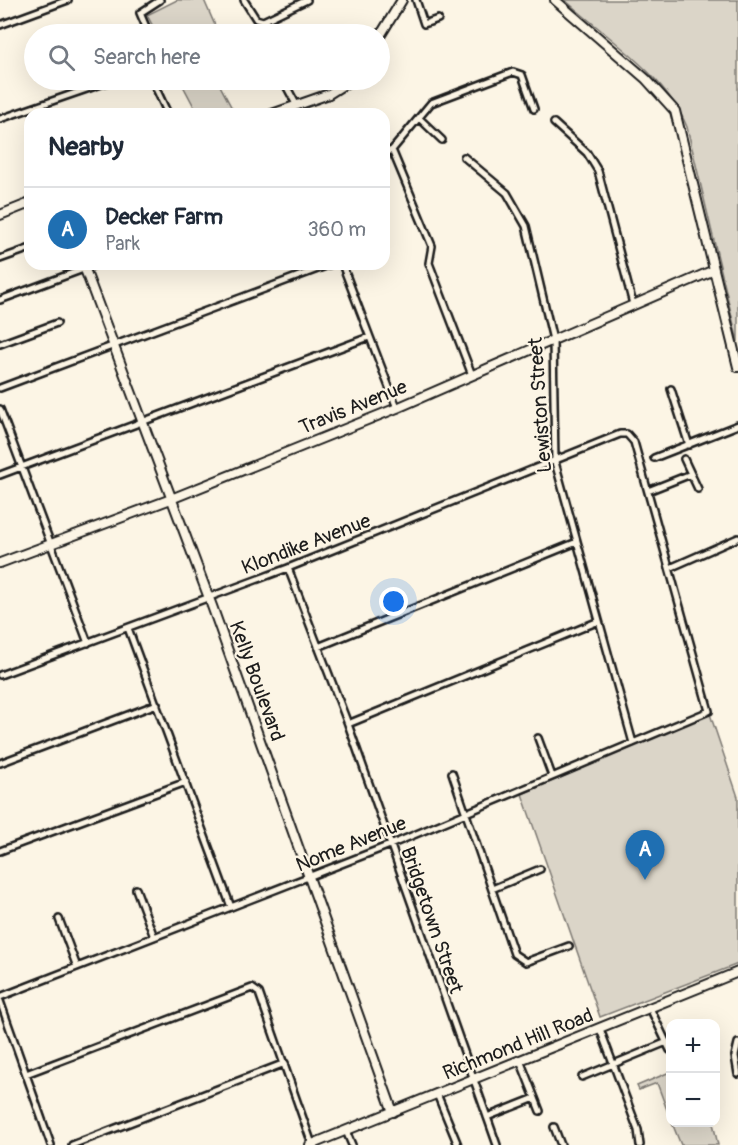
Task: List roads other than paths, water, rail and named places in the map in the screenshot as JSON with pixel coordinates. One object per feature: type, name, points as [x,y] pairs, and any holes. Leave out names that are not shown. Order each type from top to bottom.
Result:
[{"type":"street","points":[[0,25],[68,0]]},
{"type":"street","points":[[144,24],[140,13],[144,8],[160,0]]},
{"type":"street","points":[[244,0],[256,19],[263,21],[307,0]]},
{"type":"street","points":[[387,24],[402,0]]},
{"type":"street","points":[[416,0],[424,24],[438,19]]},
{"type":"street","points":[[555,0],[646,79],[675,111],[738,368]]},
{"type":"street","points":[[472,375],[429,263],[432,246],[392,150],[431,103],[513,72],[522,75],[534,109]]},
{"type":"street","points":[[32,108],[84,90]]},
{"type":"street","points":[[157,90],[165,108]]},
{"type":"street","points":[[288,90],[297,106]]},
{"type":"street","points":[[291,108],[338,90]]},
{"type":"street","points":[[0,119],[24,111]]},
{"type":"street","points":[[419,118],[442,140]]},
{"type":"street","points":[[554,123],[587,153],[598,171],[633,304]]},
{"type":"street","name":"Lewiston Street","points":[[464,157],[498,184],[522,215],[553,340],[555,462],[633,743]]},
{"type":"street","points":[[0,215],[24,205]]},
{"type":"street","points":[[0,259],[24,250]]},
{"type":"street","points":[[0,300],[74,270]]},
{"type":"street","name":"Kelly Boulevard","points":[[85,270],[209,598],[393,1112]]},
{"type":"street","points":[[0,388],[315,270]]},
{"type":"street","points":[[344,270],[397,408]]},
{"type":"street","name":"Travis Avenue","points":[[0,563],[171,499],[397,408],[714,270]]},
{"type":"street","points":[[0,344],[57,323]]},
{"type":"street","points":[[0,475],[369,337]]},
{"type":"street","points":[[671,389],[688,445]]},
{"type":"street","points":[[0,409],[88,643]]},
{"type":"street","points":[[654,458],[738,425]]},
{"type":"street","name":"Klondike Avenue","points":[[0,675],[288,568],[620,434],[627,434],[634,442],[648,491]]},
{"type":"street","points":[[684,459],[698,489]]},
{"type":"street","points":[[691,474],[648,491],[670,568],[738,538]]},
{"type":"street","points":[[318,647],[577,542]]},
{"type":"street","name":"Bridgetown Street","points":[[288,568],[348,724],[496,1145]]},
{"type":"street","name":"Nome Avenue","points":[[0,999],[76,967],[390,845],[709,711],[670,568]]},
{"type":"street","points":[[348,724],[599,621]]},
{"type":"street","points":[[128,628],[231,907]]},
{"type":"street","points":[[0,763],[157,704]]},
{"type":"street","points":[[538,738],[552,776]]},
{"type":"street","points":[[452,773],[514,954],[521,961],[531,962],[569,946]]},
{"type":"street","points":[[0,851],[186,782]]},
{"type":"street","points":[[492,889],[540,869]]},
{"type":"street","points":[[136,889],[154,937]]},
{"type":"street","points":[[59,919],[76,967]]},
{"type":"street","name":"Richmond Hill Road","points":[[311,1144],[651,1010],[738,972]]},
{"type":"street","points":[[26,1074],[250,988],[255,989],[285,1063],[311,1144]]},
{"type":"street","points":[[0,999],[51,1145]]},
{"type":"street","points":[[651,1010],[666,1040]]},
{"type":"street","points":[[600,1029],[640,1136],[640,1145]]},
{"type":"street","points":[[582,1077],[666,1042]]},
{"type":"street","points":[[738,1043],[735,1056],[738,1074]]},
{"type":"street","points":[[520,1060],[540,1111]]},
{"type":"street","points":[[72,1145],[285,1063]]},
{"type":"street","points":[[437,1094],[458,1145]]},
{"type":"street","points":[[487,1117],[535,1098]]},
{"type":"street","points":[[554,1127],[561,1145]]},
{"type":"street","points":[[346,1131],[352,1145]]},
{"type":"place","name":"Decker Farm","points":[[645,880]]}]
